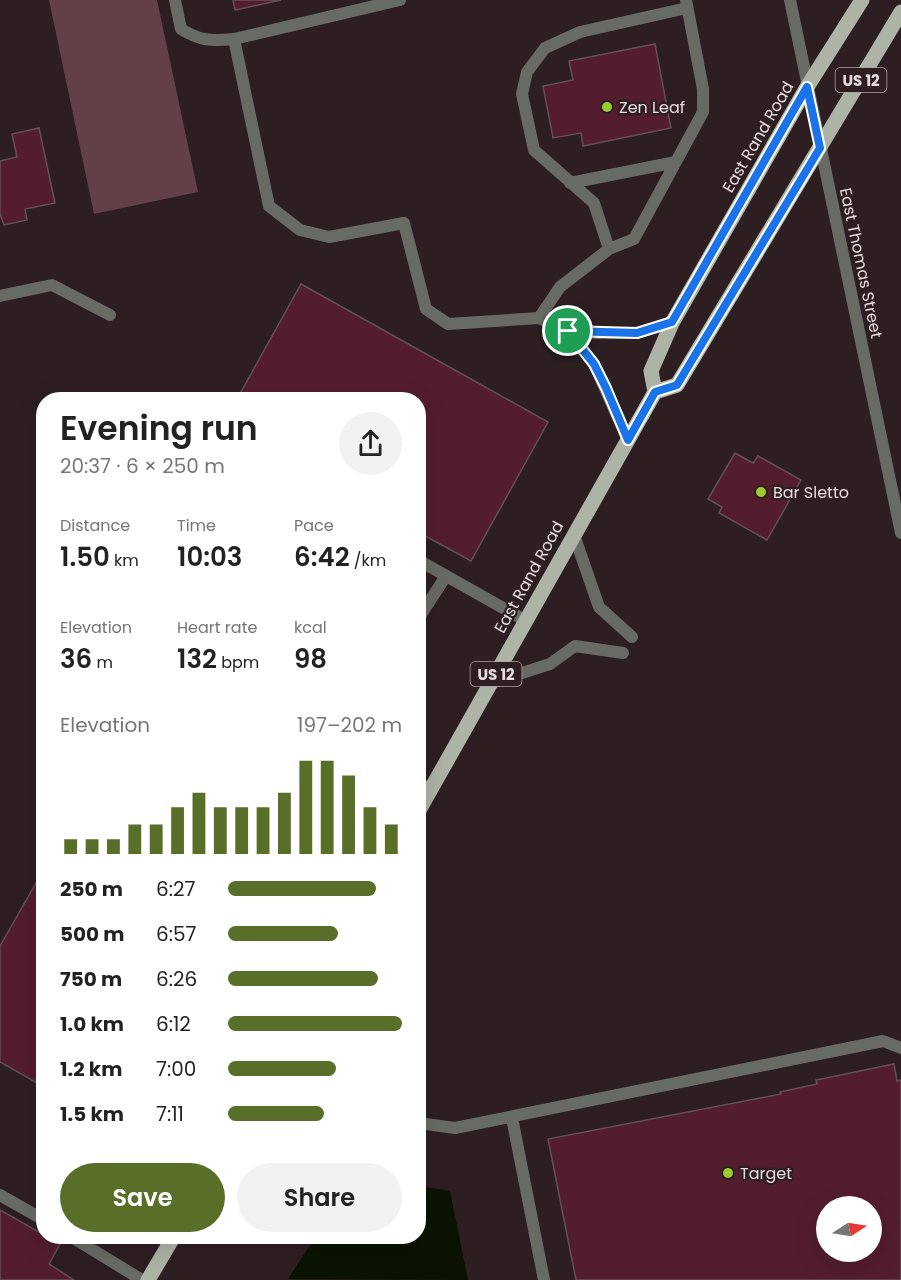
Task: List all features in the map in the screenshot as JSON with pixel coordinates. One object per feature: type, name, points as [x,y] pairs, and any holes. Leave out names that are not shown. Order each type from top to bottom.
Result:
[{"type":"main road","name":"East Rand Road","points":[[426,784],[491,683],[655,392],[651,371],[672,322],[807,87],[862,0]]},
{"type":"main road","name":"US 12","points":[[655,392],[677,385],[901,12]]},
{"type":"main road","points":[[148,1280],[169,1244]]},
{"type":"street","points":[[175,0],[181,29],[195,38],[214,40],[234,39],[400,0]]},
{"type":"street","name":"East Thomas Street","points":[[790,0],[901,533]]},
{"type":"street","points":[[539,318],[560,287],[609,249],[634,238],[703,112],[703,88],[686,4],[580,32],[545,48],[527,72],[522,94],[534,150],[594,203],[609,249]]},
{"type":"street","points":[[234,39],[269,206],[300,230],[329,237],[404,223],[426,309],[448,324],[539,318],[568,331],[637,333],[672,322]]},
{"type":"street","points":[[570,183],[676,162]]},
{"type":"street","points":[[0,296],[52,285],[110,315]]},
{"type":"street","points":[[568,331],[594,364],[628,440]]},
{"type":"street","points":[[574,535],[598,607],[632,637]]},
{"type":"street","points":[[426,565],[526,621]]},
{"type":"street","points":[[426,607],[446,576]]},
{"type":"street","points":[[491,683],[550,664],[575,646],[623,653]]},
{"type":"street","points":[[426,1121],[455,1128],[883,1041],[901,1048]]},
{"type":"street","points":[[512,1118],[544,1280]]},
{"type":"street","points":[[0,1195],[36,1215]]},
{"type":"street","points":[[83,1244],[142,1280]]},
{"type":"shaded area","points":[[49,0],[157,0],[198,192],[94,214]]},
{"type":"shaded area","points":[[426,1187],[450,1191],[468,1280],[288,1279],[311,1244],[426,1244]]},
{"type":"building","points":[[233,0],[281,0],[235,10]]},
{"type":"building","name":"Zen Leaf","points":[[655,44],[671,128],[583,146],[581,133],[553,138],[543,86],[573,80],[569,61]]},
{"type":"building","points":[[39,128],[55,203],[25,209],[27,220],[4,225],[0,214],[0,161],[17,157],[12,134]]},
{"type":"building","points":[[301,284],[548,422],[471,561],[426,536],[426,392],[241,392]]},
{"type":"building","points":[[735,453],[753,463],[758,456],[801,480],[767,540],[719,513],[722,507],[708,499]]},
{"type":"building","points":[[36,883],[36,1082],[0,1062],[0,946]]},
{"type":"building","name":"Target","points":[[894,1064],[897,1081],[901,1080],[901,1280],[576,1280],[548,1139],[781,1094],[780,1092],[817,1084],[816,1080]]},
{"type":"building","points":[[0,1210],[36,1230],[36,1244],[60,1244],[49,1264],[74,1280],[0,1280]]},
{"type":"place","name":"Zen Leaf","points":[[607,107]]},
{"type":"place","name":"Bar Sletto","points":[[761,492]]},
{"type":"place","name":"Target","points":[[728,1173]]},
{"type":"route","points":[[807,87],[820,148],[677,385],[655,392],[628,440],[594,364],[568,331],[637,333],[672,322],[807,87]]}]
